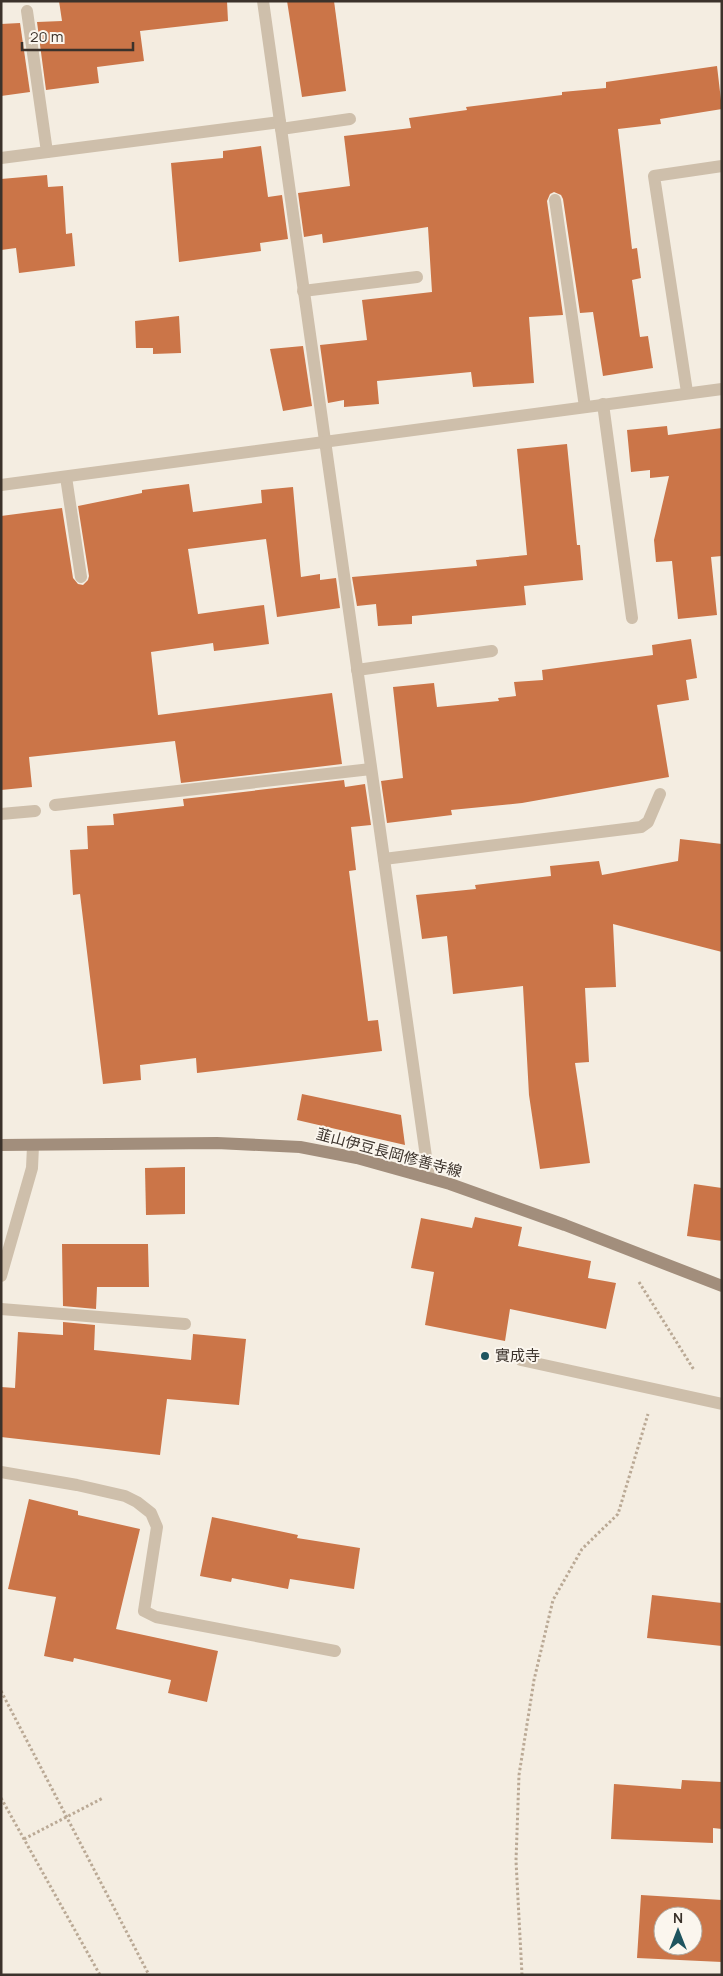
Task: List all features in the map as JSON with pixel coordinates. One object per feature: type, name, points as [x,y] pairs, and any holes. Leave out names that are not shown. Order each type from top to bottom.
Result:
[{"type":"main road","name":"韮山伊豆長岡修善寺線","points":[[1,1145],[217,1144],[300,1147],[357,1158],[429,1178],[615,1244],[722,1286]]},
{"type":"street","points":[[263,1],[429,1178]]},
{"type":"street","points":[[26,11],[47,152]]},
{"type":"street","points":[[1,158],[350,119]]},
{"type":"street","points":[[687,392],[654,176],[722,166]]},
{"type":"street","points":[[555,200],[585,407]]},
{"type":"street","points":[[304,291],[417,277]]},
{"type":"street","points":[[1,485],[687,392],[722,389]]},
{"type":"street","points":[[603,404],[632,618]]},
{"type":"street","points":[[66,477],[82,577]]},
{"type":"street","points":[[357,670],[492,651]]},
{"type":"street","points":[[55,805],[371,769]]},
{"type":"street","points":[[384,859],[642,827],[648,822],[660,794]]},
{"type":"street","points":[[1,814],[35,811]]},
{"type":"street","points":[[1,1276],[32,1168],[33,1146]]},
{"type":"street","points":[[1,1309],[185,1324]]},
{"type":"street","points":[[521,1360],[718,1403]]},
{"type":"street","points":[[1,1472],[77,1485],[125,1496],[138,1502],[151,1513],[157,1527],[144,1611],[156,1617],[335,1651]]},
{"type":"path","points":[[615,1244],[718,1403]]},
{"type":"path","points":[[522,1975],[516,1861],[519,1775],[534,1680],[553,1600],[582,1549],[618,1514],[655,1389]]},
{"type":"path","points":[[1,1691],[149,1975]]},
{"type":"path","points":[[1,1798],[100,1975]]},
{"type":"path","points":[[24,1839],[103,1798]]},
{"type":"building","points":[[59,1],[227,1],[228,21],[140,31],[144,61],[97,67],[99,83],[46,90],[37,22],[62,21]]},
{"type":"building","points":[[287,1],[334,1],[346,91],[302,97]]},
{"type":"building","points":[[20,23],[30,92],[1,96],[1,24]]},
{"type":"building","points":[[717,66],[722,109],[660,119],[661,124],[618,129],[632,249],[637,248],[641,278],[632,280],[640,337],[648,336],[653,368],[603,376],[593,312],[580,313],[563,199],[561,195],[554,192],[550,194],[547,201],[563,315],[529,317],[534,383],[473,387],[471,372],[377,381],[379,404],[344,407],[344,400],[328,403],[320,345],[367,340],[362,300],[432,292],[428,227],[323,243],[322,234],[304,237],[298,193],[350,186],[344,136],[411,128],[409,118],[467,110],[466,107],[562,95],[562,92],[606,88],[606,82]]},
{"type":"building","points":[[261,146],[268,197],[282,195],[288,239],[260,243],[261,251],[179,262],[171,163],[223,158],[223,151]]},
{"type":"building","points":[[47,175],[48,187],[63,186],[66,234],[72,233],[75,266],[19,273],[16,248],[1,250],[1,179]]},
{"type":"building","points":[[179,316],[181,353],[153,354],[153,348],[136,348],[135,321]]},
{"type":"building","points":[[303,346],[312,406],[283,411],[270,349]]},
{"type":"building","points":[[667,426],[668,435],[722,428],[722,556],[711,557],[717,615],[678,619],[672,561],[656,562],[654,540],[669,476],[650,478],[650,470],[631,472],[627,430]]},
{"type":"building","points":[[567,444],[577,545],[580,545],[583,580],[524,586],[526,605],[412,616],[412,624],[378,626],[376,604],[357,606],[352,577],[477,566],[476,560],[527,555],[517,449]]},
{"type":"building","points":[[189,484],[193,512],[262,503],[261,490],[293,487],[301,577],[320,574],[320,580],[336,578],[340,608],[277,617],[266,539],[188,549],[198,614],[264,605],[269,644],[214,651],[213,643],[151,652],[158,715],[332,693],[342,764],[181,783],[175,741],[29,757],[32,787],[1,790],[1,516],[62,508],[73,578],[78,584],[83,585],[89,576],[78,506],[142,493],[142,490]]},
{"type":"building","points":[[691,639],[697,678],[686,680],[689,700],[657,705],[669,777],[522,803],[451,810],[452,815],[387,823],[381,781],[403,778],[393,687],[434,683],[437,707],[499,701],[498,698],[516,696],[514,682],[543,680],[542,670],[653,655],[652,645]]},
{"type":"building","points":[[344,780],[345,787],[365,784],[371,825],[351,827],[356,870],[349,871],[368,1021],[378,1020],[382,1051],[197,1073],[196,1058],[140,1065],[141,1080],[103,1084],[80,894],[73,895],[70,850],[88,849],[87,826],[114,825],[113,814],[184,806],[183,799]]},
{"type":"building","points":[[680,839],[722,844],[722,952],[613,924],[616,987],[585,988],[589,1062],[575,1063],[590,1163],[540,1169],[529,1095],[523,986],[453,994],[447,936],[422,939],[416,895],[476,889],[475,885],[551,876],[550,866],[599,861],[602,875],[678,861]]},
{"type":"building","points":[[302,1094],[401,1115],[405,1145],[297,1120]]},
{"type":"building","points":[[185,1167],[185,1214],[146,1215],[145,1168]]},
{"type":"building","points":[[694,1184],[722,1188],[722,1241],[687,1236]]},
{"type":"building","points":[[475,1217],[522,1227],[518,1246],[591,1261],[588,1278],[616,1283],[606,1329],[510,1309],[505,1341],[425,1325],[434,1272],[411,1268],[421,1218],[472,1228]]},
{"type":"building","points":[[62,1244],[148,1244],[149,1287],[97,1287],[96,1309],[63,1306]]},
{"type":"building","points":[[63,1322],[95,1325],[94,1350],[191,1360],[193,1334],[246,1339],[239,1405],[167,1399],[160,1455],[1,1437],[1,1387],[15,1388],[18,1332],[63,1335]]},
{"type":"building","points":[[29,1499],[78,1511],[78,1515],[140,1529],[116,1629],[218,1651],[207,1702],[168,1693],[171,1680],[74,1658],[73,1662],[44,1656],[56,1597],[8,1589]]},
{"type":"building","points":[[212,1517],[298,1535],[297,1538],[360,1548],[354,1589],[290,1579],[288,1589],[232,1578],[231,1582],[200,1576]]},
{"type":"building","points":[[652,1595],[722,1603],[722,1646],[647,1638]]},
{"type":"building","points":[[682,1780],[722,1782],[722,1829],[713,1828],[713,1843],[611,1839],[614,1784],[681,1789]]},
{"type":"building","points":[[641,1895],[722,1900],[722,1962],[637,1958]]},
{"type":"place","name":"實成寺","points":[[485,1356]]}]
